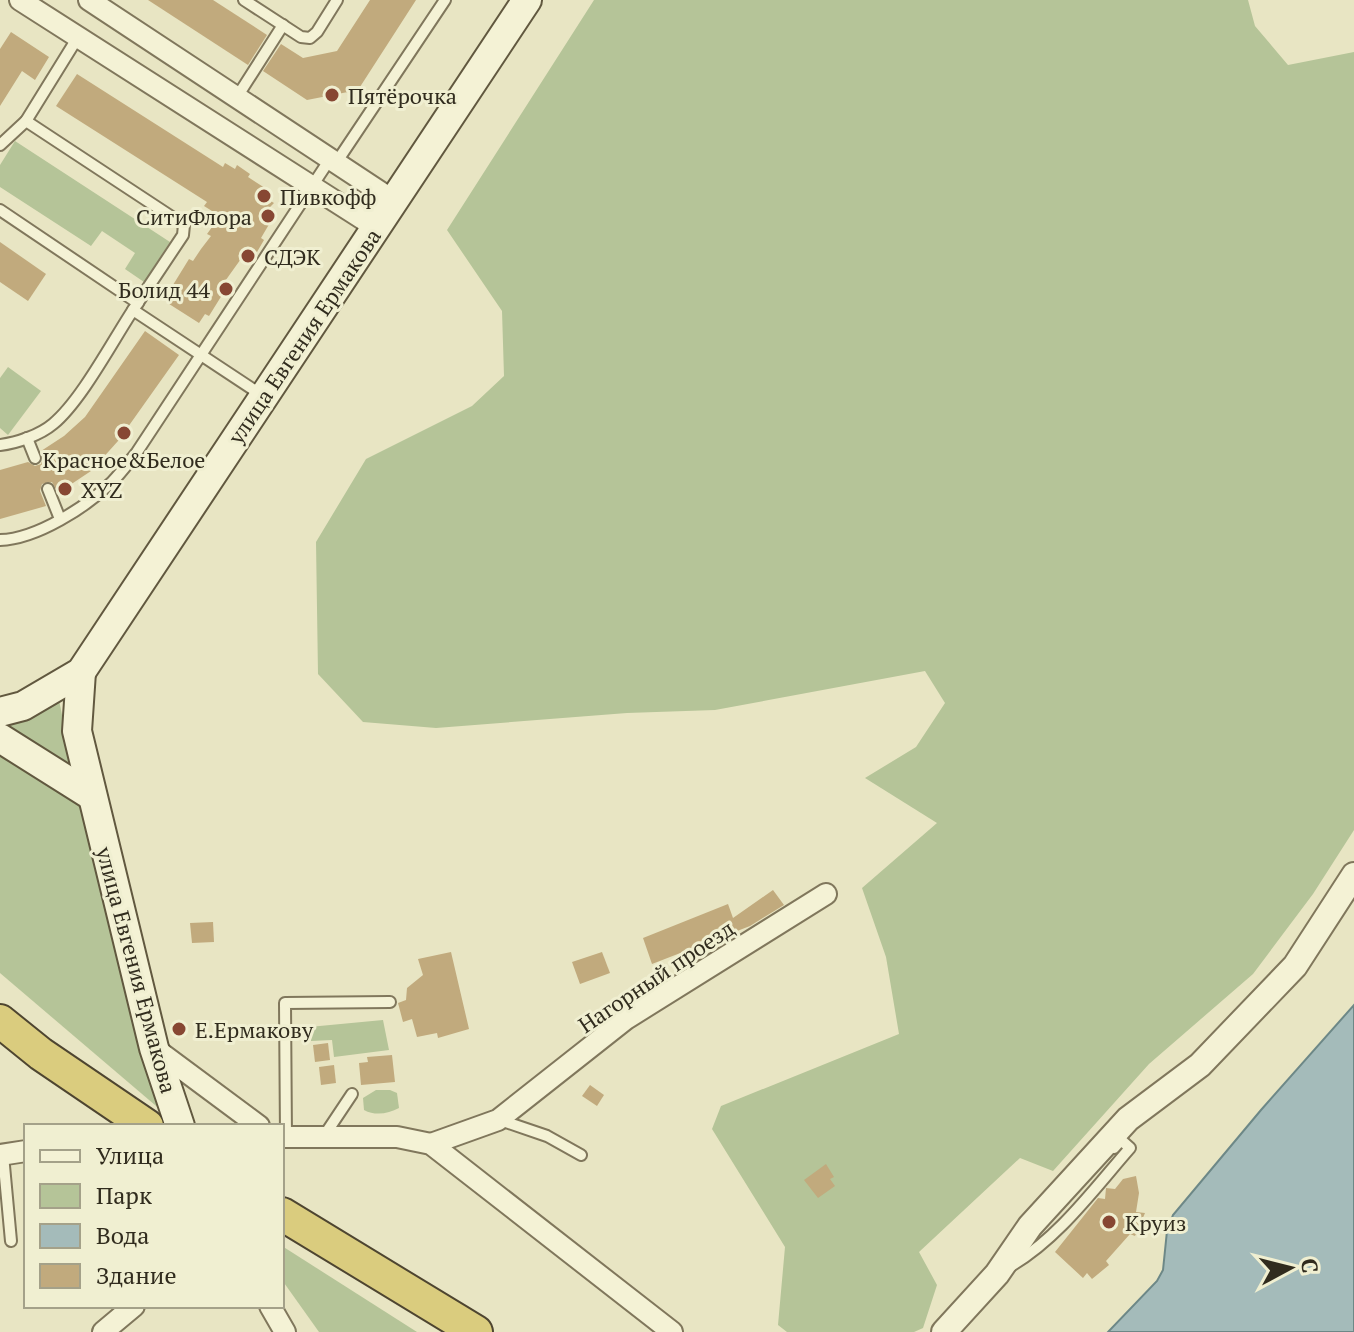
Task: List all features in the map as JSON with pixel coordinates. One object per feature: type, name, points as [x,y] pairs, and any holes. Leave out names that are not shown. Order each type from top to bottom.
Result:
[{"type":"highway","points":[[0,1021],[41,1054],[143,1124]]},
{"type":"highway","points":[[284,1215],[476,1332]]},
{"type":"main road","name":"улица Евгения Ермакова","points":[[0,712],[23,706],[81,672],[527,0]]},
{"type":"main road","name":"улица Евгения Ермакова","points":[[81,672],[77,731],[154,1048],[179,1124]]},
{"type":"main road","points":[[0,738],[92,796]]},
{"type":"street","points":[[20,0],[377,228]]},
{"type":"street","points":[[89,0],[394,201]]},
{"type":"street","points":[[944,1332],[1006,1269],[1030,1226],[1128,1119],[1200,1065],[1295,966],[1354,875]]},
{"type":"street","name":"Нагорный проезд","points":[[431,1144],[498,1120],[626,1019],[826,894]]},
{"type":"street","points":[[154,1048],[256,1124]]},
{"type":"street","points":[[284,1137],[397,1137],[431,1144],[672,1332]]},
{"type":"street","points":[[2,1155],[24,1151]]},
{"type":"street","points":[[103,1332],[132,1308]]},
{"type":"street","points":[[271,1308],[285,1332]]},
{"type":"lane","points":[[244,0],[301,37],[310,38],[337,0]]},
{"type":"lane","points":[[0,540],[11,540],[49,527],[112,482],[137,452],[312,187],[445,0]]},
{"type":"lane","points":[[237,97],[283,25]]},
{"type":"lane","points":[[0,145],[26,121],[78,37]]},
{"type":"lane","points":[[0,445],[27,438],[50,427],[67,411],[183,235],[184,225],[26,121]]},
{"type":"lane","points":[[0,210],[264,397]]},
{"type":"lane","points":[[27,438],[35,458]]},
{"type":"lane","points":[[48,489],[60,519]]},
{"type":"lane","points":[[284,1137],[285,1003],[390,1002]]},
{"type":"lane","points":[[324,1136],[352,1094]]},
{"type":"lane","points":[[498,1120],[547,1136],[581,1155]]},
{"type":"lane","points":[[1121,1140],[1130,1148],[1088,1197],[1029,1256],[1006,1269],[1121,1140]]},
{"type":"lane","points":[[2,1155],[11,1241]]},
{"type":"green space","points":[[594,0],[1248,0],[1255,26],[1288,65],[1354,52],[1354,830],[1313,894],[1253,974],[1149,1064],[1053,1171],[1020,1158],[919,1252],[937,1285],[923,1328],[914,1332],[787,1332],[778,1325],[785,1247],[712,1129],[721,1106],[899,1034],[886,957],[862,888],[937,823],[865,778],[916,747],[945,703],[925,671],[715,710],[627,713],[436,728],[363,722],[318,674],[316,542],[366,459],[472,406],[504,376],[502,311],[447,230]]},
{"type":"green space","points":[[15,141],[170,242],[144,282],[125,269],[135,253],[102,231],[91,246],[0,187],[0,165]]},
{"type":"green space","points":[[8,367],[41,391],[8,435],[0,428],[0,378]]},
{"type":"green space","points":[[59,700],[73,769],[2,723]]},
{"type":"green space","points":[[0,746],[85,799],[162,1111],[0,973]]},
{"type":"green space","points":[[383,1020],[389,1050],[334,1057],[332,1040],[311,1041],[309,1027]]},
{"type":"green space","points":[[376,1090],[397,1093],[399,1108],[382,1114],[364,1110],[363,1098]]},
{"type":"green space","points":[[284,1247],[417,1332],[319,1332],[284,1283]]},
{"type":"water","points":[[1354,1005],[1354,1332],[1108,1332],[1157,1281],[1163,1270],[1167,1231],[1173,1215]]},
{"type":"building","points":[[148,0],[213,0],[267,35],[248,65]]},
{"type":"building","points":[[370,0],[416,0],[358,90],[307,100],[263,71],[281,44],[303,58],[337,51]]},
{"type":"building","points":[[11,32],[49,57],[35,80],[22,71],[0,106],[0,49]]},
{"type":"building","points":[[77,74],[223,167],[225,163],[235,169],[237,165],[265,188],[267,199],[274,203],[269,208],[271,221],[257,252],[252,249],[247,259],[243,256],[223,284],[227,287],[209,316],[205,314],[199,323],[166,302],[171,295],[168,293],[189,259],[193,261],[211,236],[207,234],[220,216],[204,206],[207,202],[56,106]]},
{"type":"building","points":[[0,242],[46,274],[28,301],[0,282]]},
{"type":"building","points":[[145,331],[179,355],[118,441],[91,471],[58,493],[52,482],[42,484],[40,491],[46,506],[0,519],[0,470],[28,462],[35,466],[41,464],[41,451],[85,417]]},
{"type":"building","points":[[773,890],[784,905],[750,926],[652,964],[643,938],[728,904],[733,918]]},
{"type":"building","points":[[213,922],[214,942],[192,943],[190,923]]},
{"type":"building","points":[[451,952],[469,1029],[438,1038],[437,1033],[417,1037],[412,1019],[403,1022],[398,1003],[406,1000],[407,988],[423,975],[418,959]]},
{"type":"building","points":[[602,952],[610,973],[580,984],[572,962]]},
{"type":"building","points":[[328,1043],[330,1060],[315,1062],[313,1045]]},
{"type":"building","points":[[392,1055],[395,1082],[361,1085],[359,1063],[368,1062],[367,1057]]},
{"type":"building","points":[[334,1065],[336,1083],[321,1085],[319,1067]]},
{"type":"building","points":[[590,1085],[604,1095],[597,1106],[582,1096]]},
{"type":"building","points":[[826,1164],[834,1177],[830,1179],[835,1186],[818,1198],[804,1180]]},
{"type":"building","name":"Круиз","points":[[1136,1176],[1139,1193],[1136,1212],[1145,1213],[1135,1236],[1130,1234],[1106,1261],[1109,1265],[1092,1279],[1087,1273],[1083,1278],[1055,1252],[1098,1198],[1105,1199],[1106,1188],[1115,1189],[1123,1179]]},
{"type":"place","name":"Пятёрочка","points":[[332,95]]},
{"type":"place","name":"Пивкофф","points":[[264,196]]},
{"type":"place","name":"СитиФлора","points":[[268,216]]},
{"type":"place","name":"СДЭК","points":[[248,256]]},
{"type":"place","name":"Болид 44","points":[[226,289]]},
{"type":"place","name":"Красное&Белое","points":[[124,433]]},
{"type":"place","name":"XYZ","points":[[65,489]]},
{"type":"place","name":"Е.Ермакову","points":[[179,1029]]},
{"type":"place","name":"Круиз","points":[[1109,1222]]}]
